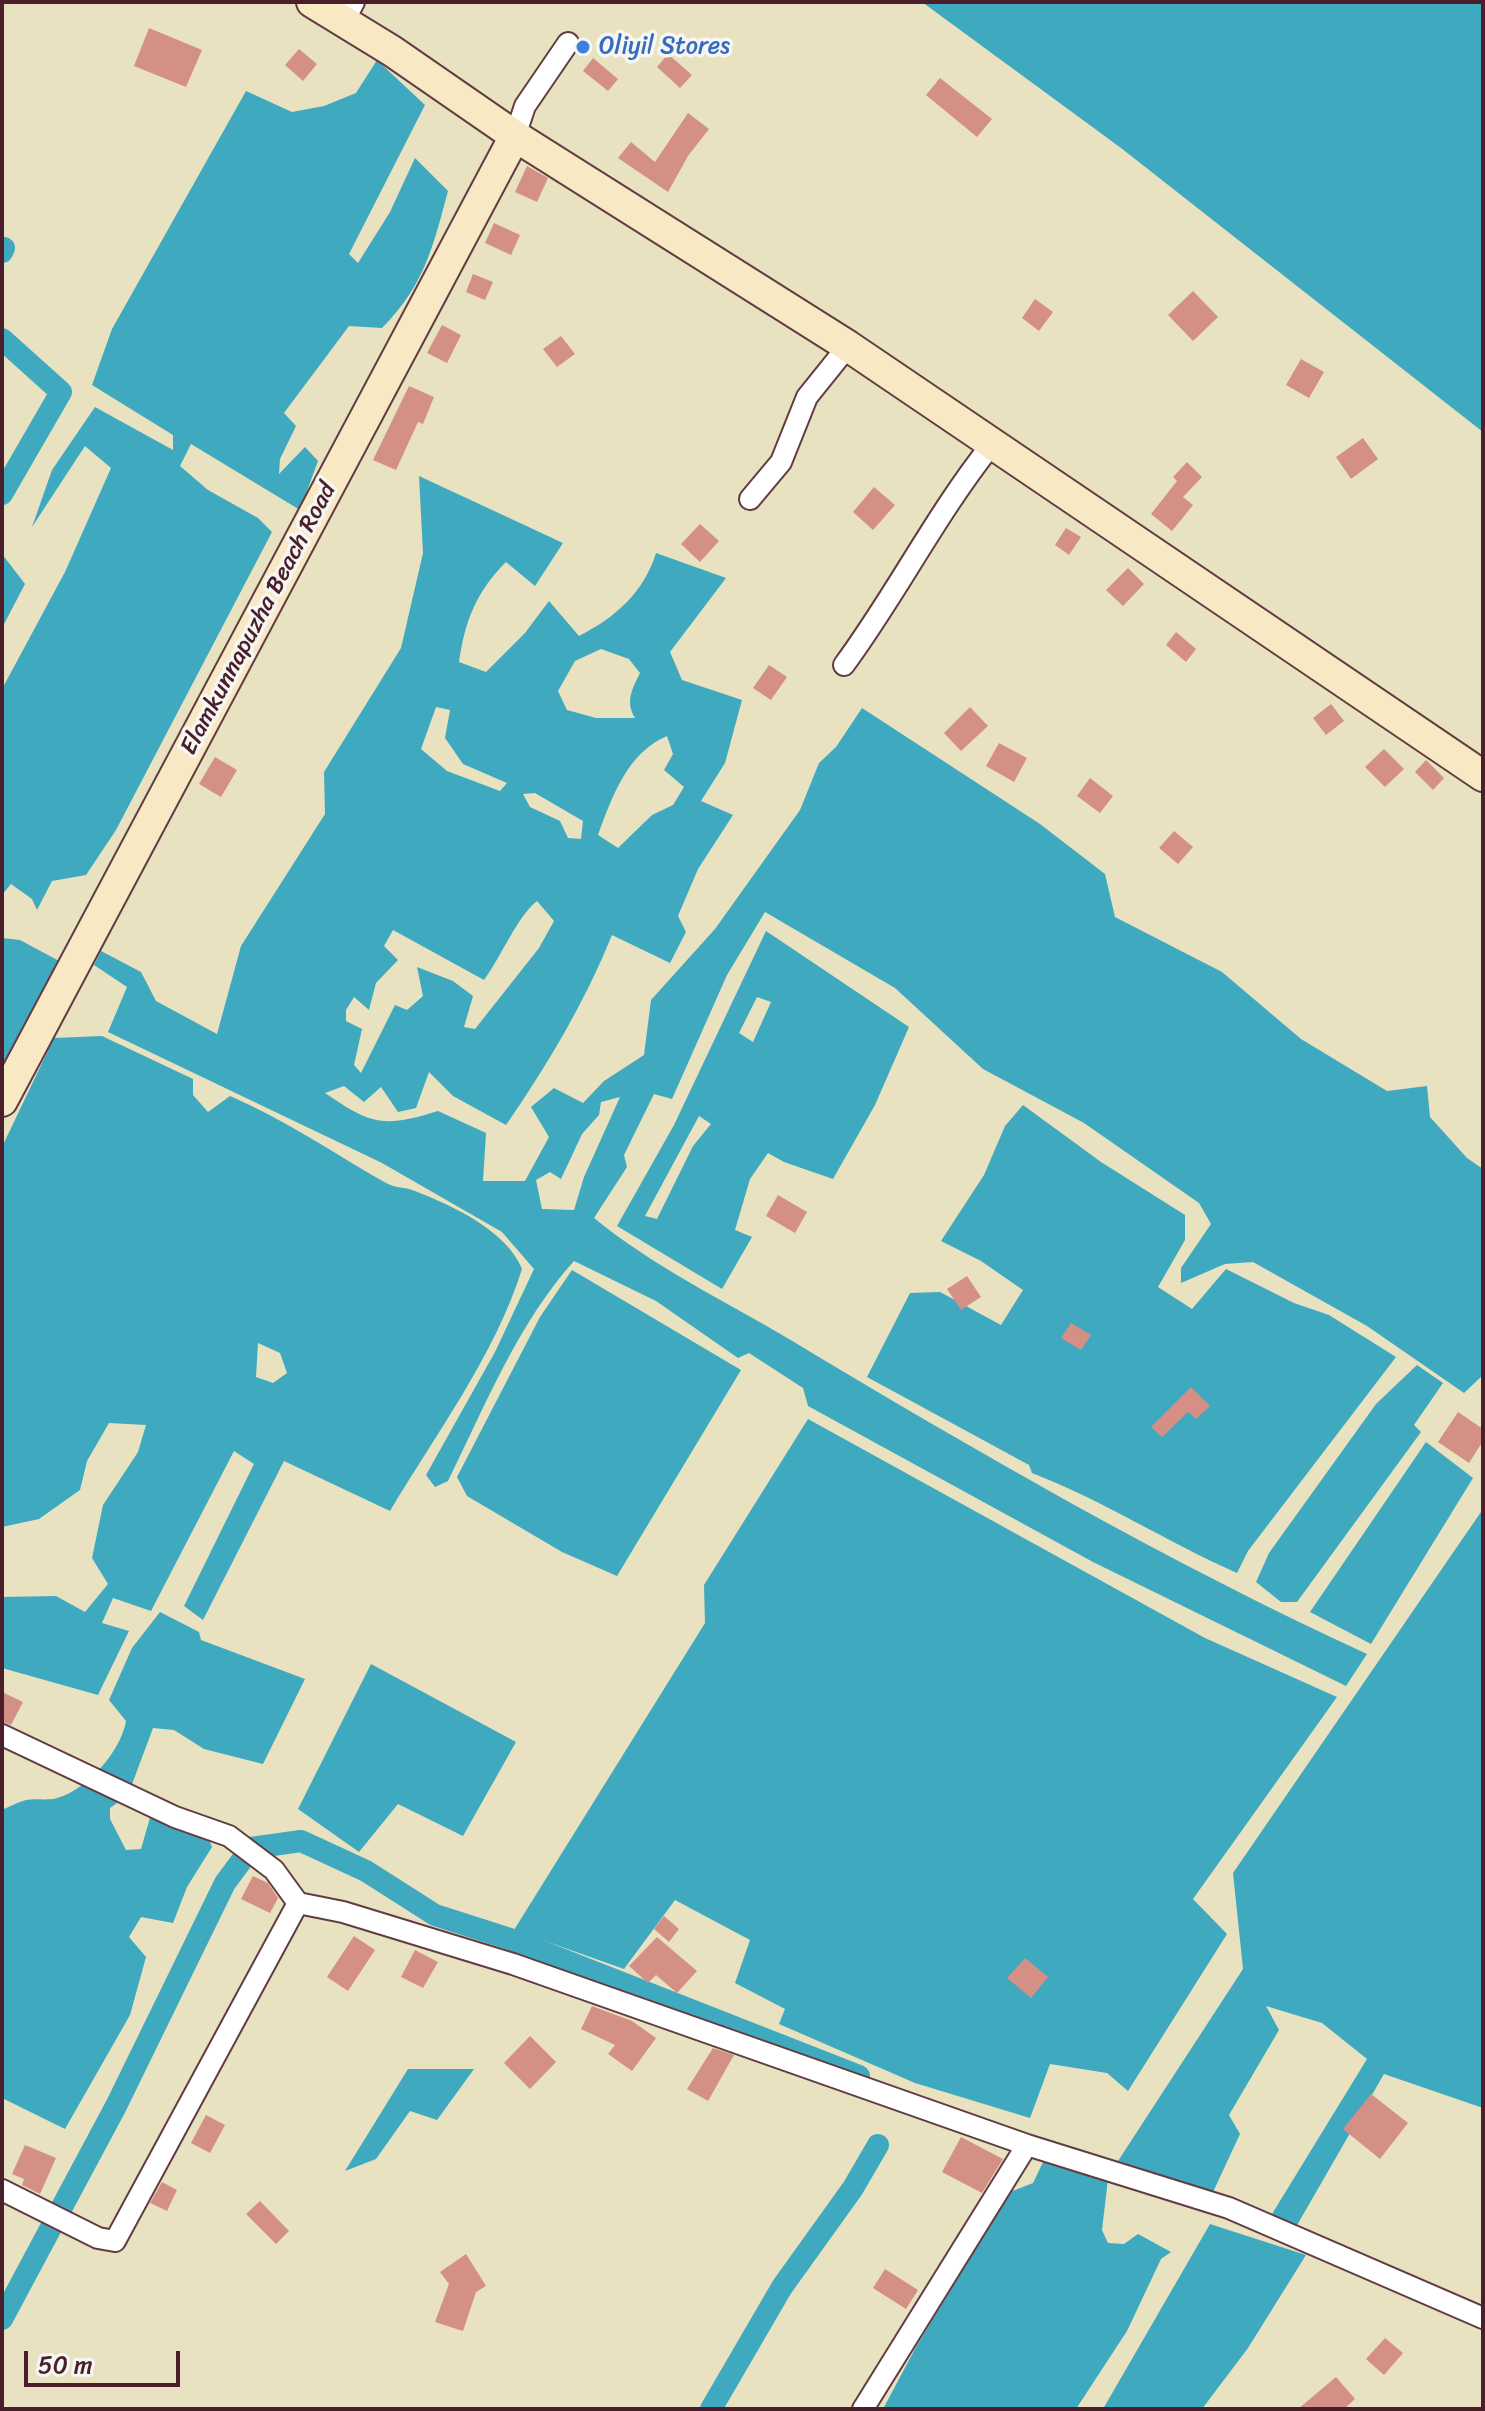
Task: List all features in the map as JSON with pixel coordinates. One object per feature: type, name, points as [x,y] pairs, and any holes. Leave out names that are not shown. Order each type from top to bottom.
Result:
[{"type":"main road","points":[[312,2],[349,12],[515,136],[848,346],[1483,776]]},
{"type":"main road","name":"Elamkunnapuzha Beach Road","points":[[2,1101],[515,136]]},
{"type":"street","points":[[515,136],[525,106],[568,43]]},
{"type":"street","points":[[750,499],[781,462],[807,397],[848,346]]},
{"type":"street","points":[[844,665],[908,570],[938,516],[992,444]]},
{"type":"street","points":[[2,1735],[175,1817],[229,1836],[274,1870],[298,1903],[343,1912],[513,1964],[1027,2145],[1229,2208],[1483,2318]]},
{"type":"street","points":[[2,2190],[98,2238],[115,2241],[124,2230],[298,1903]]},
{"type":"street","points":[[863,2409],[1027,2145]]},
{"type":"water","points":[[922,2],[1483,2],[1483,432],[1121,148]]},
{"type":"water","points":[[377,60],[425,105],[349,254],[358,263],[390,212],[415,158],[448,191],[425,265],[408,297],[382,328],[349,326],[284,413],[296,426],[280,459],[279,474],[305,447],[318,461],[300,510],[191,444],[180,466],[208,490],[258,518],[272,532],[116,830],[86,875],[52,881],[37,910],[32,899],[11,884],[2,895],[2,689],[65,572],[111,468],[85,446],[32,527],[52,470],[95,407],[173,450],[173,435],[92,385],[112,329],[246,91],[292,112],[324,106],[356,93]]},
{"type":"water","points":[[419,476],[563,543],[535,586],[506,562],[480,596],[469,620],[459,662],[486,672],[525,633],[549,601],[579,636],[605,621],[636,592],[656,553],[726,578],[670,652],[682,680],[742,700],[725,763],[701,801],[733,815],[698,869],[678,916],[686,932],[670,963],[612,935],[564,1033],[506,1125],[453,1096],[429,1072],[416,1108],[398,1112],[381,1087],[364,1102],[344,1086],[325,1093],[355,1112],[378,1120],[404,1120],[438,1111],[486,1133],[483,1181],[525,1181],[549,1137],[531,1107],[554,1088],[583,1103],[604,1081],[644,1055],[651,1000],[715,929],[800,810],[819,763],[836,747],[862,708],[1040,824],[1105,874],[1115,917],[1222,972],[1301,1039],[1387,1091],[1427,1086],[1430,1117],[1467,1158],[1483,1169],[1483,1375],[1464,1393],[1367,1326],[1253,1262],[1225,1264],[1181,1283],[1181,1268],[1211,1224],[1199,1203],[1084,1123],[983,1069],[895,988],[765,912],[727,975],[672,1099],[654,1094],[624,1155],[627,1167],[594,1218],[665,1268],[1002,1464],[1219,1582],[1367,1654],[1346,1686],[1093,1562],[808,1406],[803,1388],[749,1353],[738,1358],[656,1301],[574,1261],[519,1338],[448,1481],[435,1487],[426,1475],[495,1352],[534,1269],[502,1232],[382,1163],[108,1032],[127,987],[94,965],[101,951],[141,972],[156,1001],[217,1034],[241,946],[325,814],[324,772],[401,648],[423,553]],"holes":[[[601,649],[629,659],[640,673],[630,701],[635,718],[596,718],[567,710],[558,691],[575,661]],[[436,707],[450,710],[445,738],[463,764],[507,783],[500,791],[447,771],[421,749]],[[667,736],[673,754],[664,770],[684,787],[673,805],[652,815],[618,848],[598,835],[623,778],[641,753]],[[535,793],[583,821],[581,839],[568,838],[560,821],[530,807],[523,794]],[[537,901],[554,921],[539,948],[475,1029],[464,1027],[473,996],[453,981],[417,967],[423,996],[407,1010],[395,1005],[361,1073],[354,1065],[362,1029],[346,1021],[346,1010],[354,997],[369,1010],[376,983],[398,960],[384,946],[393,930],[484,980],[523,917]],[[620,1097],[584,1177],[574,1210],[542,1209],[536,1180],[550,1172],[561,1179],[582,1134],[599,1115],[601,1102]]]},
{"type":"water","points":[[2,554],[25,584],[2,628]]},
{"type":"water","points":[[766,931],[909,1027],[875,1105],[833,1179],[784,1162],[768,1153],[750,1179],[735,1230],[752,1237],[722,1289],[617,1226],[674,1125]],"holes":[[[757,997],[771,1002],[753,1042],[739,1033]],[[699,1116],[711,1124],[693,1146],[657,1219],[645,1216]]]},
{"type":"water","points":[[2,938],[20,940],[61,962],[2,1085]]},
{"type":"water","points":[[102,1036],[193,1079],[193,1095],[208,1112],[230,1096],[250,1105],[386,1183],[430,1197],[477,1221],[504,1242],[522,1269],[480,1363],[390,1511],[284,1461],[203,1620],[184,1606],[254,1464],[234,1451],[151,1611],[113,1598],[102,1623],[129,1631],[98,1695],[2,1668],[2,1597],[56,1596],[85,1612],[108,1584],[92,1558],[103,1505],[138,1452],[146,1425],[109,1423],[87,1461],[80,1490],[39,1519],[2,1527],[2,1147],[54,1038]],"holes":[[[258,1343],[280,1353],[287,1373],[273,1383],[256,1377]]]},
{"type":"water","points":[[1023,1105],[1101,1162],[1185,1215],[1185,1240],[1158,1287],[1192,1309],[1226,1269],[1294,1303],[1329,1315],[1396,1357],[1248,1551],[1237,1573],[1085,1496],[1032,1473],[1029,1465],[867,1377],[910,1293],[940,1292],[1001,1325],[1023,1290],[981,1261],[941,1241],[984,1175],[1005,1126]]},
{"type":"water","points":[[572,1270],[741,1370],[617,1576],[562,1552],[467,1496],[457,1477],[540,1317]]},
{"type":"water","points":[[1417,1365],[1443,1383],[1414,1425],[1421,1432],[1297,1602],[1281,1602],[1256,1582],[1269,1553],[1376,1404]]},
{"type":"water","points":[[808,1419],[1205,1638],[1337,1697],[1193,1899],[1227,1934],[1128,2091],[1107,2073],[1050,2064],[1030,2118],[915,2083],[779,2024],[785,2009],[735,1983],[750,1940],[675,1900],[624,1969],[514,1930],[705,1623],[704,1585]]},
{"type":"water","points":[[1426,1442],[1473,1478],[1371,1644],[1310,1612]]},
{"type":"water","points":[[1483,1509],[1483,2108],[1384,2074],[1296,2227],[1272,2214],[1367,2059],[1322,2023],[1266,2006],[1279,2030],[1229,2115],[1240,2134],[1213,2192],[1118,2161],[1243,1969],[1233,1873]]},
{"type":"water","points":[[160,1612],[199,1632],[201,1640],[305,1679],[263,1764],[204,1749],[174,1730],[153,1728],[128,1795],[110,1808],[110,1819],[126,1850],[141,1849],[155,1800],[206,1832],[212,1847],[187,1887],[173,1923],[141,1917],[129,1937],[146,1957],[130,2015],[65,2129],[2,2098],[2,1810],[26,1800],[53,1799],[68,1794],[101,1768],[117,1745],[126,1721],[109,1700],[132,1648]]},
{"type":"water","points":[[371,1664],[516,1742],[463,1836],[398,1804],[359,1852],[298,1809]]},
{"type":"water","points":[[408,2069],[474,2069],[437,2120],[410,2111],[376,2159],[345,2171]]},
{"type":"water","points":[[1045,2158],[1108,2179],[1102,2230],[1108,2243],[1124,2244],[1138,2234],[1171,2252],[1161,2259],[1127,2331],[1076,2409],[883,2409],[916,2347],[1010,2192],[1033,2183]]},
{"type":"water","points":[[1210,2224],[1306,2255],[1248,2348],[1202,2409],[1103,2409]]},
{"type":"building","points":[[149,28],[202,50],[186,87],[134,66]]},
{"type":"building","points":[[299,49],[317,64],[303,81],[285,65]]},
{"type":"building","points":[[668,54],[692,75],[680,88],[657,67]]},
{"type":"building","points":[[593,58],[618,79],[608,91],[583,71]]},
{"type":"building","points":[[940,78],[992,119],[977,137],[926,95]]},
{"type":"building","points":[[688,113],[709,129],[688,156],[668,192],[618,158],[631,142],[655,162]]},
{"type":"building","points":[[527,166],[548,178],[537,202],[515,192]]},
{"type":"building","points":[[494,223],[520,235],[511,255],[485,243]]},
{"type":"building","points":[[473,274],[493,282],[485,300],[466,292]]},
{"type":"building","points":[[1193,291],[1218,317],[1193,341],[1168,315]]},
{"type":"building","points":[[1035,299],[1053,312],[1039,331],[1022,318]]},
{"type":"building","points":[[442,325],[461,335],[447,363],[427,353]]},
{"type":"building","points":[[561,336],[575,354],[557,367],[543,349]]},
{"type":"building","points":[[1301,359],[1324,372],[1309,398],[1286,385]]},
{"type":"building","points":[[409,386],[434,397],[423,424],[418,422],[396,470],[373,460]]},
{"type":"building","points":[[1363,438],[1378,459],[1351,479],[1336,457]]},
{"type":"building","points":[[1187,462],[1202,477],[1183,497],[1193,505],[1172,531],[1151,514],[1177,481],[1173,477]]},
{"type":"building","points":[[874,487],[895,505],[873,530],[853,512]]},
{"type":"building","points":[[700,524],[719,541],[700,562],[681,544]]},
{"type":"building","points":[[1066,528],[1081,537],[1069,555],[1055,545]]},
{"type":"building","points":[[1128,568],[1144,584],[1123,606],[1106,590]]},
{"type":"building","points":[[1176,632],[1196,649],[1186,662],[1166,645]]},
{"type":"building","points":[[769,665],[787,677],[771,700],[753,688]]},
{"type":"building","points":[[1331,704],[1344,721],[1326,735],[1313,718]]},
{"type":"building","points":[[970,707],[988,726],[961,751],[944,733]]},
{"type":"building","points":[[999,743],[1027,758],[1014,782],[986,766]]},
{"type":"building","points":[[1384,749],[1404,769],[1385,787],[1365,767]]},
{"type":"building","points":[[215,757],[237,770],[221,797],[199,784]]},
{"type":"building","points":[[1426,760],[1444,778],[1433,790],[1415,772]]},
{"type":"building","points":[[1090,778],[1113,796],[1100,813],[1077,796]]},
{"type":"building","points":[[1174,831],[1193,847],[1178,864],[1159,848]]},
{"type":"building","points":[[778,1195],[807,1212],[795,1233],[766,1216]]},
{"type":"building","points":[[967,1276],[981,1297],[961,1310],[947,1289]]},
{"type":"building","points":[[1071,1323],[1091,1335],[1081,1350],[1061,1338]]},
{"type":"building","points":[[1191,1387],[1210,1406],[1196,1419],[1188,1412],[1162,1437],[1151,1427]]},
{"type":"building","points":[[1458,1412],[1483,1429],[1483,1441],[1469,1463],[1438,1442]]},
{"type":"building","points":[[2,1692],[23,1702],[11,1725],[2,1722]]},
{"type":"building","points":[[253,1876],[268,1883],[278,1898],[270,1913],[241,1899]]},
{"type":"building","points":[[664,1916],[679,1929],[669,1942],[654,1929]]},
{"type":"building","points":[[354,1936],[375,1950],[348,1991],[327,1977]]},
{"type":"building","points":[[657,1937],[697,1971],[677,1993],[656,1975],[648,1983],[629,1966]]},
{"type":"building","points":[[415,1950],[438,1962],[423,1988],[401,1977]]},
{"type":"building","points":[[1025,1958],[1048,1977],[1031,1998],[1007,1978]]},
{"type":"building","points":[[592,2006],[632,2021],[656,2038],[632,2071],[608,2054],[615,2045],[581,2029]]},
{"type":"building","points":[[530,2036],[556,2062],[530,2089],[504,2063]]},
{"type":"building","points":[[713,2048],[734,2055],[708,2101],[687,2089]]},
{"type":"building","points":[[1371,2094],[1408,2123],[1380,2159],[1343,2129]]},
{"type":"building","points":[[206,2115],[225,2125],[210,2153],[191,2143]]},
{"type":"building","points":[[961,2137],[1003,2159],[982,2193],[942,2172]]},
{"type":"building","points":[[25,2145],[56,2158],[40,2194],[22,2185],[24,2179],[12,2174]]},
{"type":"building","points":[[162,2182],[177,2190],[167,2211],[150,2203]]},
{"type":"building","points":[[260,2201],[289,2231],[276,2244],[246,2214]]},
{"type":"building","points":[[466,2254],[486,2286],[476,2292],[463,2331],[435,2322],[449,2284],[440,2272]]},
{"type":"building","points":[[885,2269],[918,2290],[906,2309],[873,2288]]},
{"type":"building","points":[[1385,2338],[1403,2353],[1384,2375],[1366,2359]]},
{"type":"building","points":[[1336,2377],[1355,2399],[1344,2409],[1298,2409]]},
{"type":"waterway","points":[[2,252],[4,248]]},
{"type":"waterway","points":[[2,339],[61,392],[2,494]]},
{"type":"waterway","points":[[2,2319],[116,2106],[225,1883],[251,1848],[301,1841],[366,1871],[435,1915],[510,1939],[859,2076]]},
{"type":"waterway","points":[[711,2409],[782,2287],[853,2188],[878,2145]]},
{"type":"place","name":"Oliyil Stores","points":[[583,47]]}]
